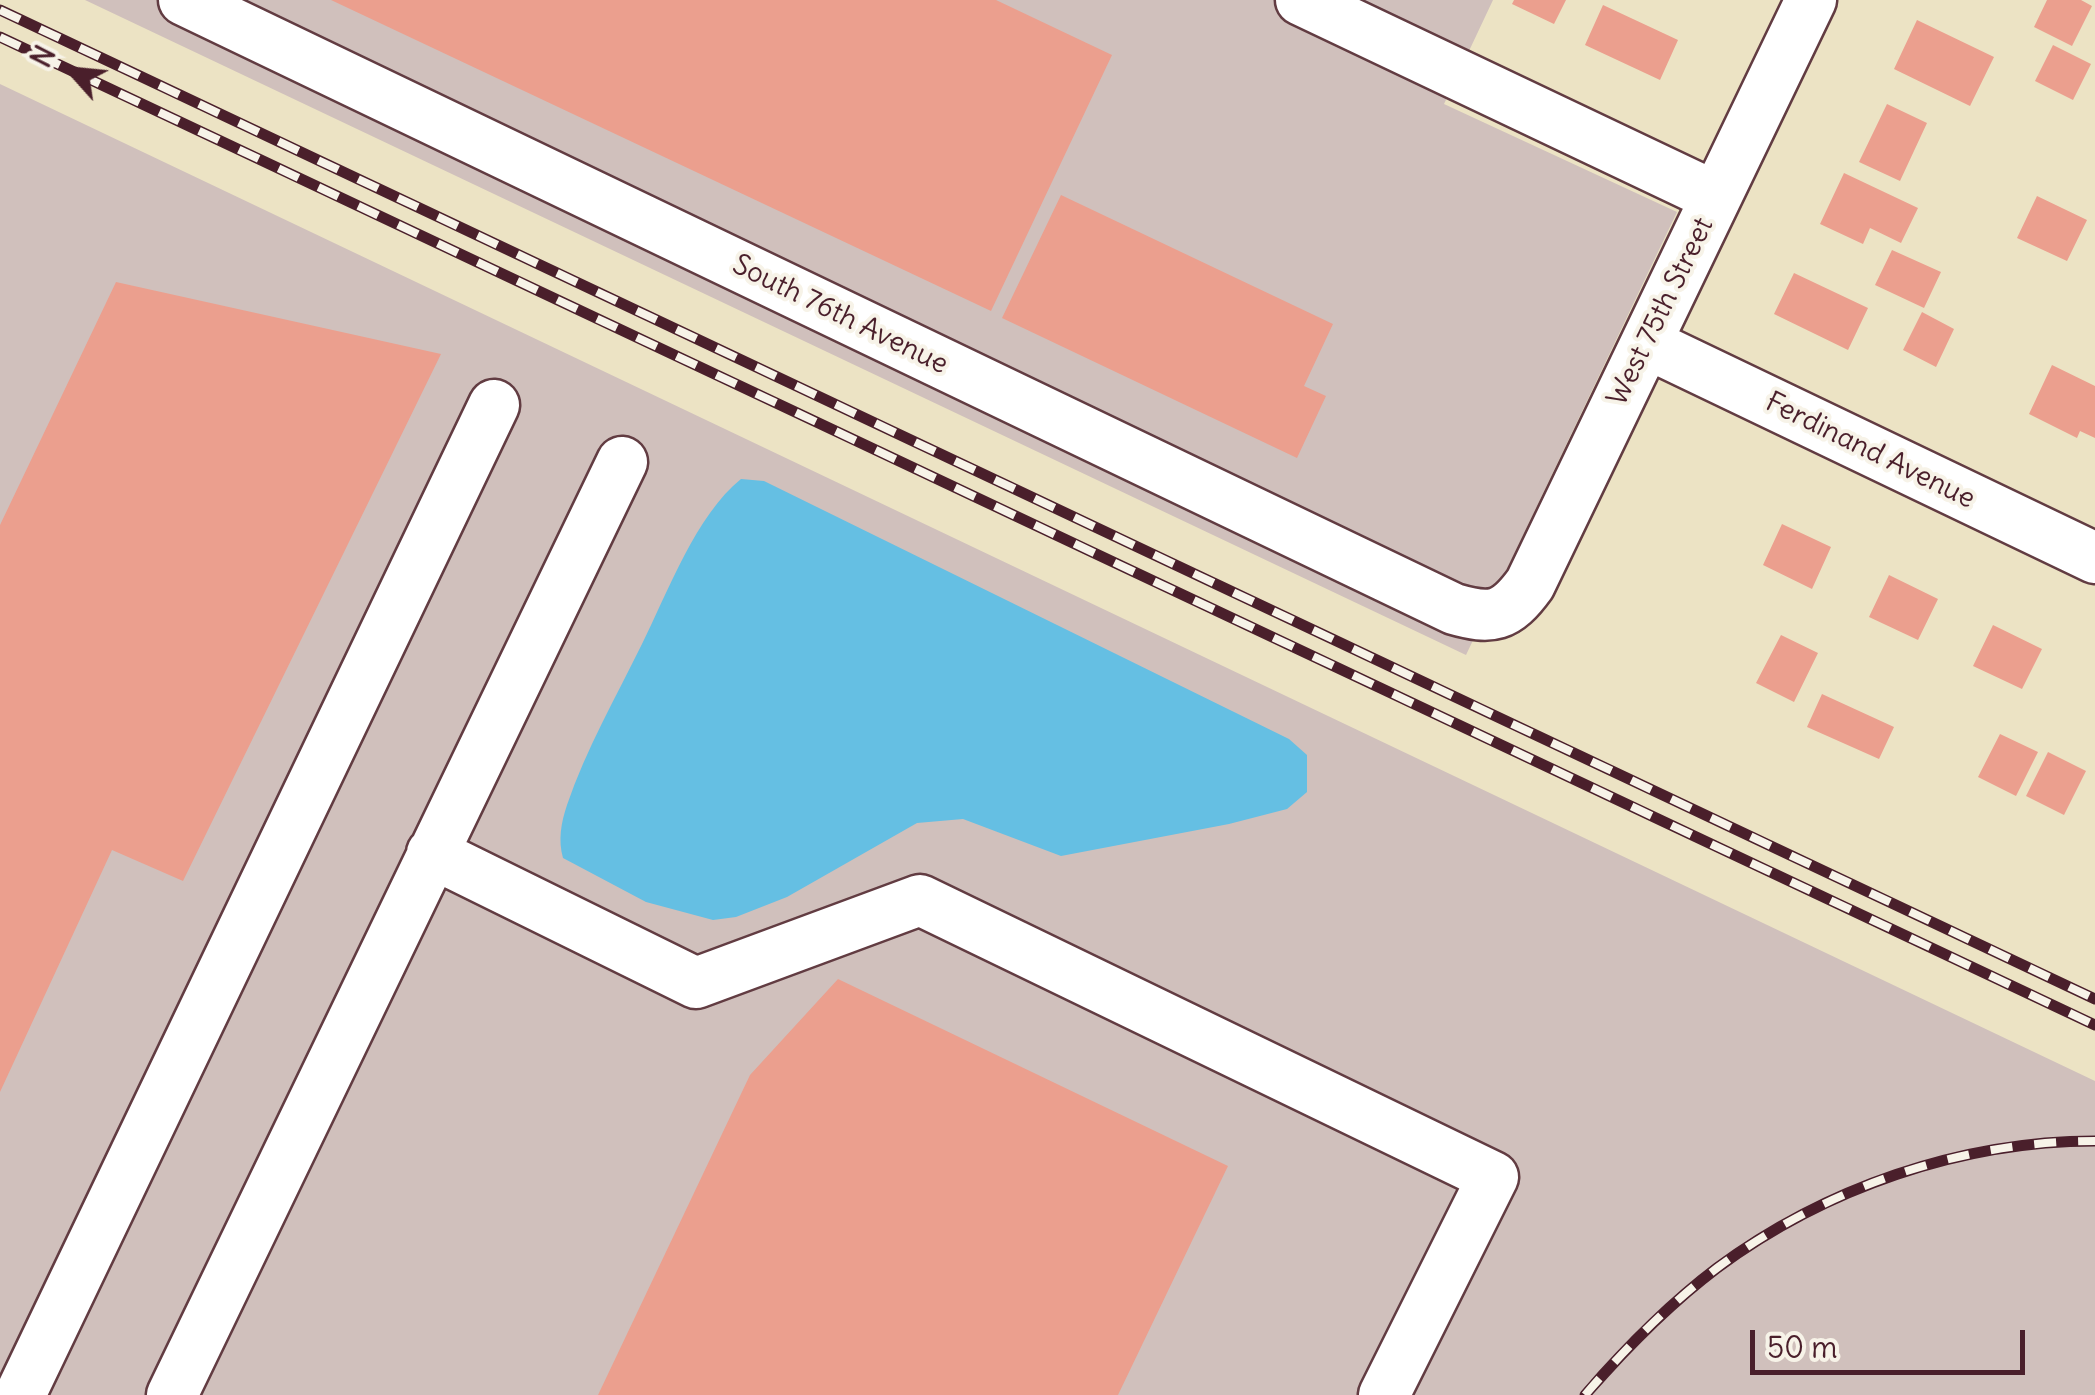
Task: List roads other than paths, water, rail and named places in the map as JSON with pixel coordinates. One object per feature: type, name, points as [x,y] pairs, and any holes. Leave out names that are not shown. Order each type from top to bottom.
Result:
[{"type":"street","name":"South 76th Avenue","points":[[184,0],[1454,609],[1478,616],[1500,614]]},
{"type":"street","points":[[1301,0],[1716,196]]},
{"type":"street","name":"West 75th Street","points":[[1500,614],[1530,584],[1811,0]]},
{"type":"street","name":"Ferdinand Avenue","points":[[1646,343],[2095,558]]},
{"type":"street","points":[[20,1395],[494,404]]},
{"type":"street","points":[[172,1395],[622,462]]},
{"type":"street","points":[[432,853],[696,983],[920,900],[1492,1177],[1384,1395]]},
{"type":"water","points":[[741,479],[764,481],[1289,739],[1307,755],[1307,792],[1287,809],[1061,856],[963,819],[917,823],[787,897],[736,917],[713,920],[646,902],[563,858],[563,818],[592,743],[697,533]]},
{"type":"railway","points":[[0,10],[2095,999]]},
{"type":"railway","points":[[0,37],[2095,1025]]},
{"type":"railway","points":[[1585,1395],[1648,1328],[1699,1282],[1803,1214],[1896,1174],[1945,1160],[2045,1143],[2095,1141]]}]
